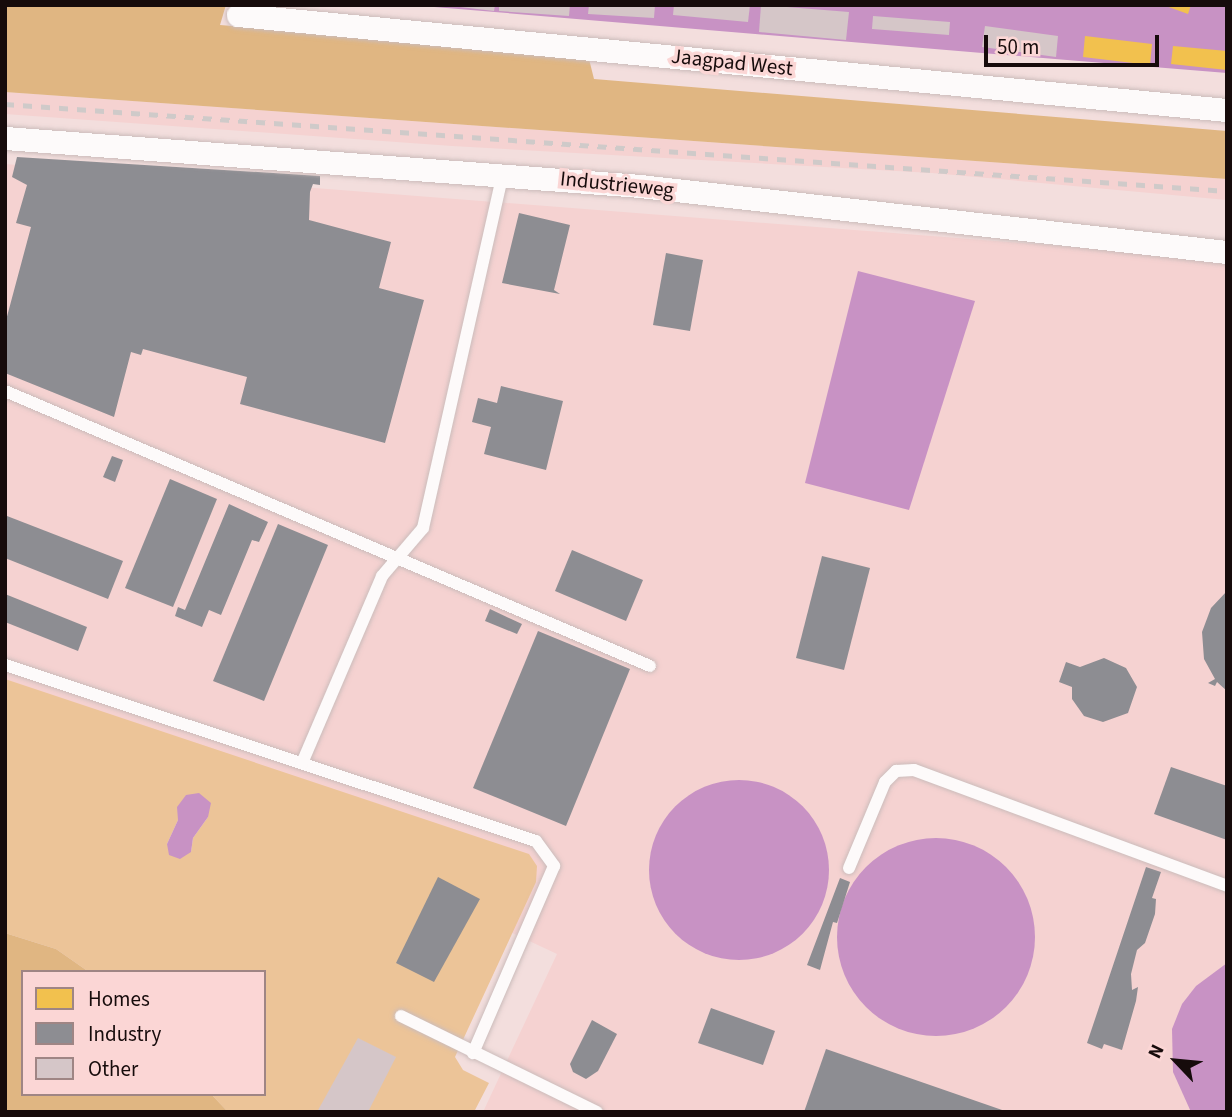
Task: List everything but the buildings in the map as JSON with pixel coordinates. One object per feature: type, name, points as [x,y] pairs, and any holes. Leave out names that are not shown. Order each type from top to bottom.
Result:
[{"type":"street","name":"Jaagpad West","points":[[238,15],[1227,110]]},
{"type":"street","name":"Industrieweg","points":[[5,138],[503,174],[1227,252]]},
{"type":"lane","points":[[302,764],[382,576],[423,528],[503,174]]},
{"type":"lane","points":[[5,390],[650,666]]},
{"type":"lane","points":[[5,665],[536,841],[549,853],[554,866],[473,1053]]},
{"type":"lane","points":[[849,868],[885,782],[897,771],[914,770],[1227,886]]},
{"type":"lane","points":[[401,1016],[597,1112]]},
{"type":"shaded area","points":[[5,5],[226,5],[220,25],[588,55],[594,79],[1227,131],[1227,179],[5,92]]},
{"type":"shaded area","points":[[410,5],[1227,5],[1227,73],[1067,60]]},
{"type":"shaded area","points":[[5,92],[1227,179],[1227,200],[932,173],[452,146],[5,114]]},
{"type":"shaded area","points":[[5,164],[1227,259],[1227,1112],[483,1112],[557,954],[5,696]]},
{"type":"shaded area","points":[[858,271],[975,301],[909,510],[805,483]]},
{"type":"shaded area","points":[[5,679],[529,854],[537,866],[536,882],[455,1057],[463,1070],[489,1083],[474,1112],[228,1112],[213,1096],[266,1096],[266,970],[86,970],[56,949],[5,933]],"holes":[[[208,817],[193,838],[191,852],[167,844],[178,820]]]},
{"type":"shaded area","points":[[739,780],[774,786],[803,806],[823,835],[829,870],[823,905],[803,934],[774,954],[739,960],[704,954],[675,934],[655,905],[649,870],[655,835],[675,806],[704,786]]},
{"type":"shaded area","points":[[199,793],[211,803],[208,817],[193,838],[191,852],[180,859],[169,855],[167,844],[178,820],[177,807],[186,795]]},
{"type":"shaded area","points":[[936,838],[974,846],[1006,867],[1027,899],[1035,937],[1027,975],[1006,1007],[974,1028],[936,1036],[898,1028],[866,1007],[845,975],[837,937],[845,899],[866,867],[898,846]]},
{"type":"shaded area","points":[[5,933],[56,949],[86,970],[21,970],[21,1096],[213,1096],[228,1112],[5,1112]]},
{"type":"shaded area","points":[[1227,963],[1227,1112],[1191,1112],[1173,1072],[1172,1029],[1182,1004],[1196,986]]},
{"type":"railway","points":[[5,104],[1227,191]]}]
